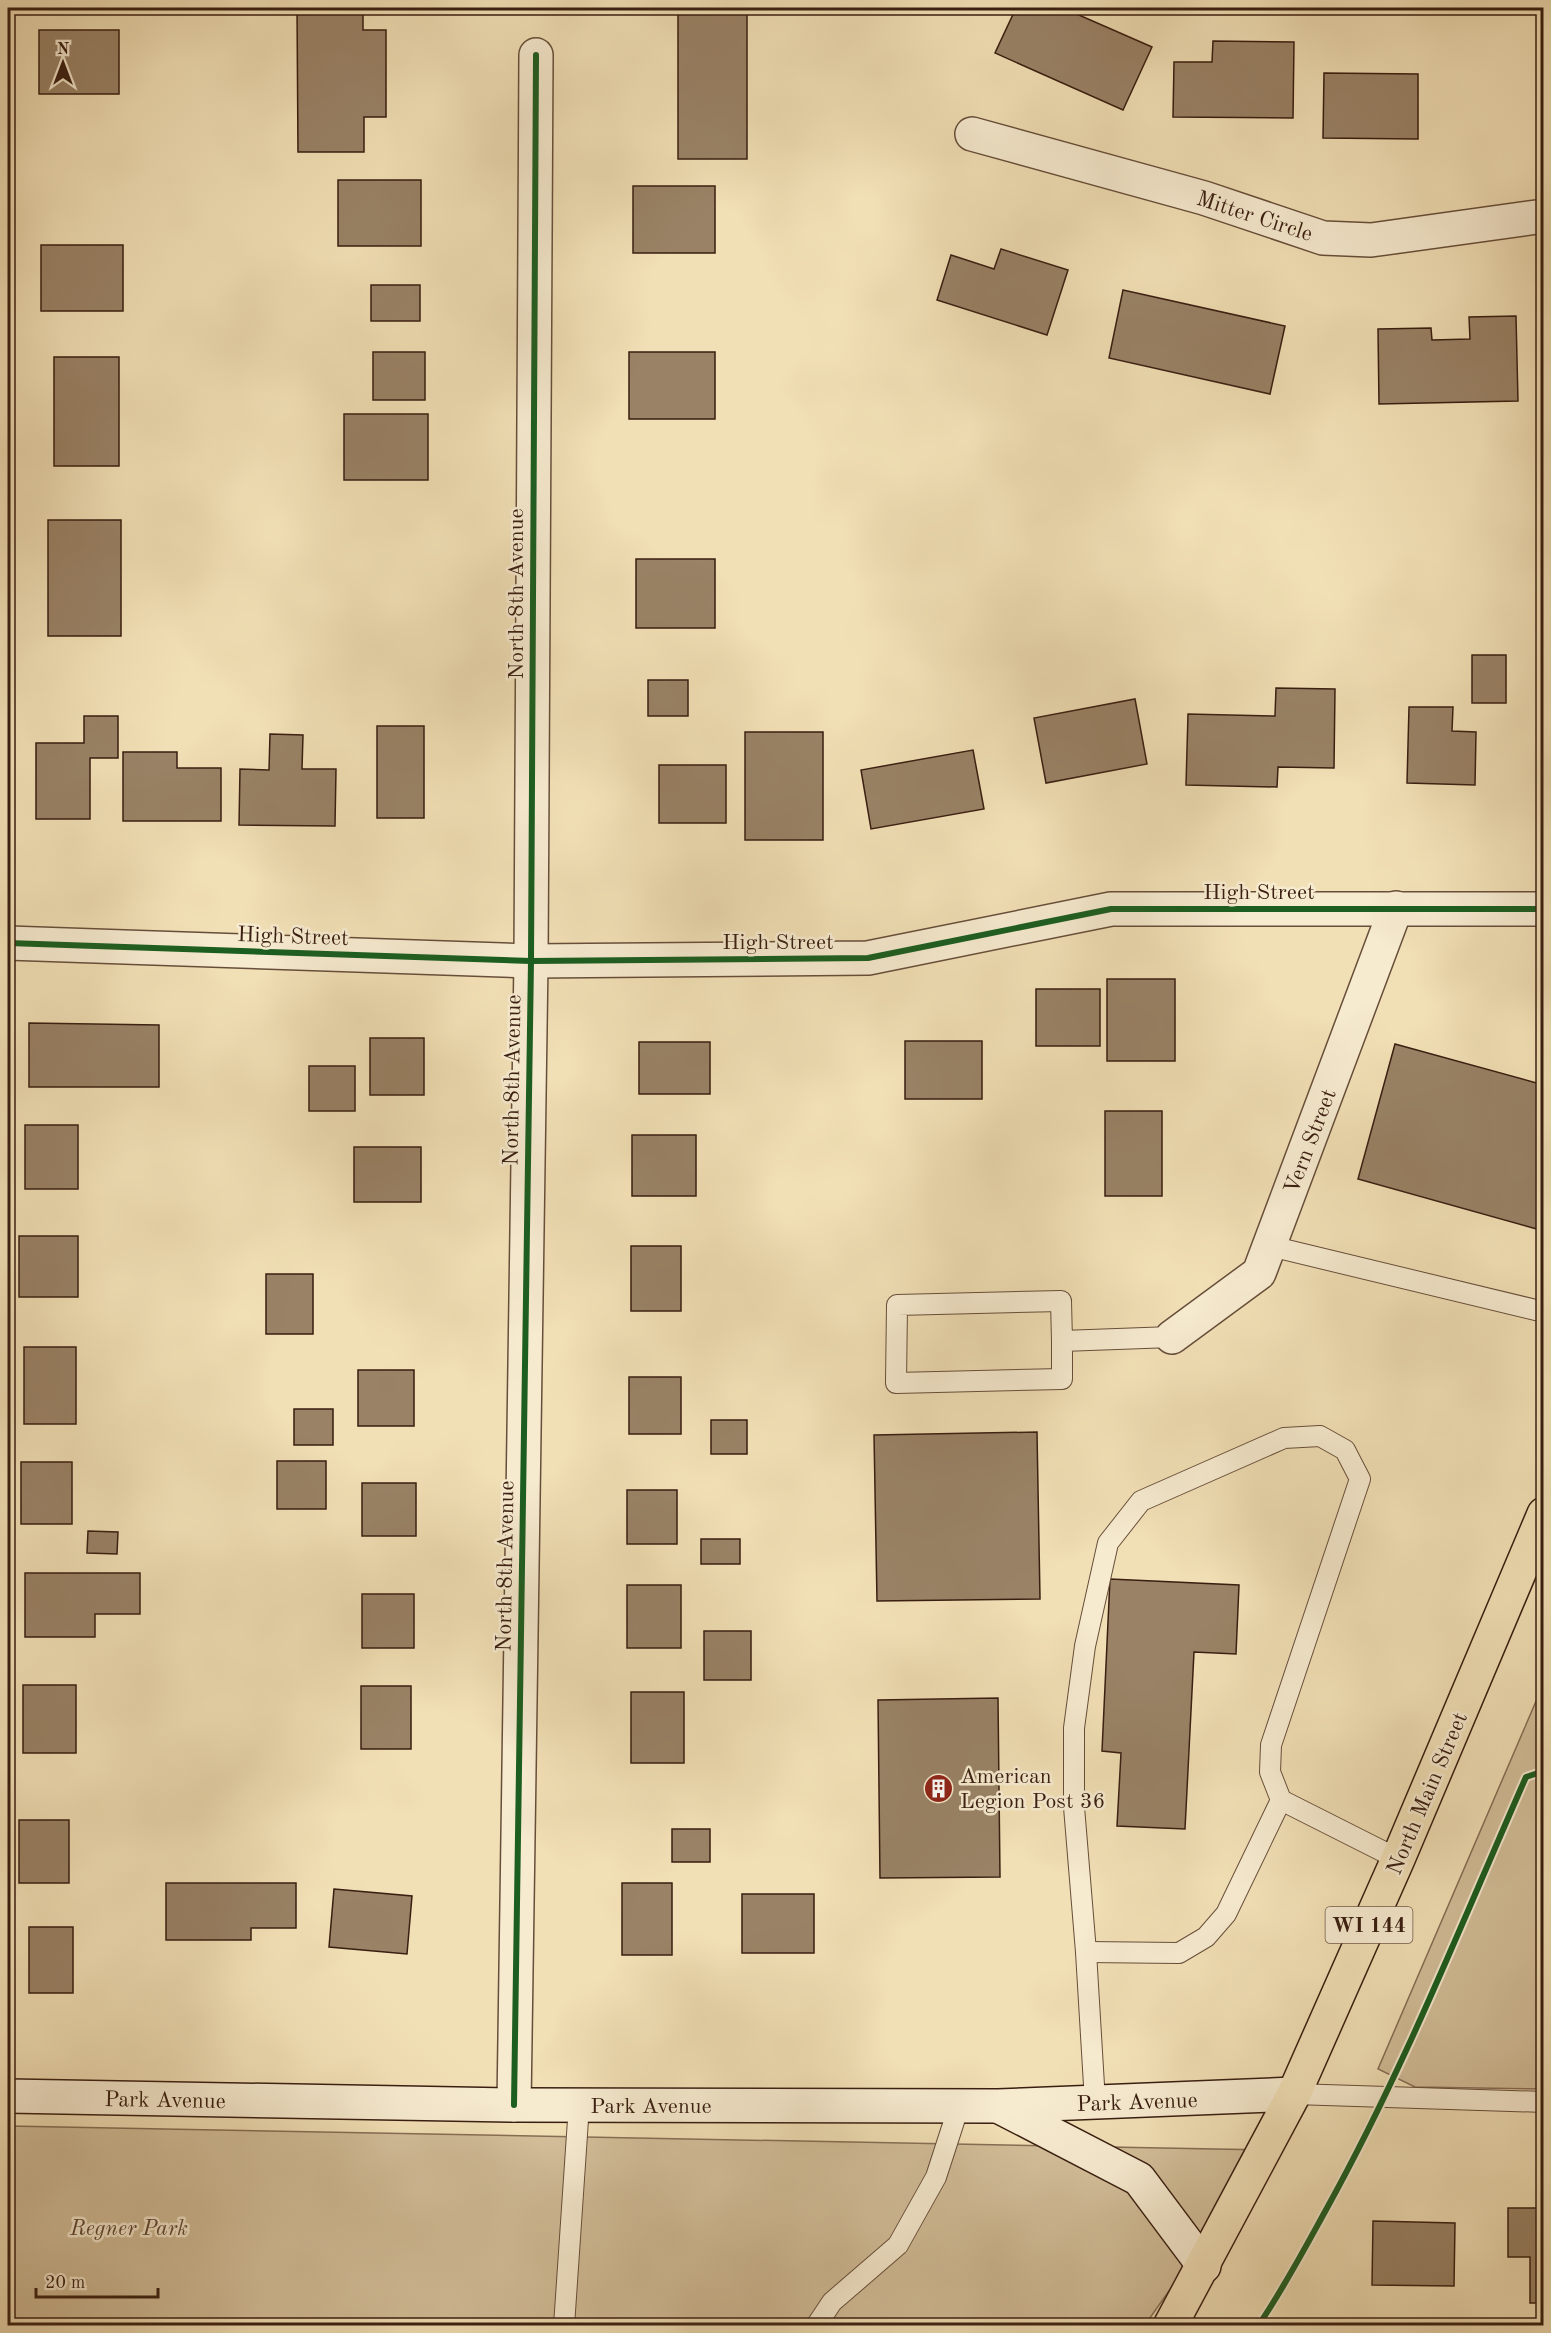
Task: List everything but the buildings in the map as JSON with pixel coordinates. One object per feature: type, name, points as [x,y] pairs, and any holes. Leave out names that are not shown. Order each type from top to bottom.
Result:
[{"type":"main road","name":"North Main Street","points":[[1170,2325],[1204,2266],[1294,2094],[1398,1859],[1544,1514]]},
{"type":"street","name":"North 8th Avenue","points":[[514,2104],[531,961],[536,55]]},
{"type":"street","name":"Mitter Circle","points":[[972,134],[1204,198],[1323,238],[1371,240],[1544,216]]},
{"type":"street","name":"Vern Street","points":[[1172,1337],[1259,1274],[1396,908]]},
{"type":"street","name":"High Street","points":[[8,943],[531,961],[867,958],[1111,909],[1544,909]]},
{"type":"street","name":"Park Avenue","points":[[8,2096],[514,2104],[998,2106],[1294,2094]]},
{"type":"street","points":[[998,2106],[1139,2179],[1204,2266]]},
{"type":"lane","points":[[1270,1246],[1544,1312]]},
{"type":"lane","points":[[1061,1301],[1062,1341],[1062,1378],[896,1383],[897,1305],[1061,1301]]},
{"type":"lane","points":[[1062,1341],[1172,1337]]},
{"type":"lane","points":[[1095,2102],[1074,1807],[1074,1728],[1085,1646],[1108,1543],[1141,1501],[1284,1437],[1320,1436],[1345,1450],[1360,1479],[1271,1744],[1270,1772],[1281,1800],[1398,1859]]},
{"type":"lane","points":[[1086,1952],[1179,1953],[1206,1937],[1226,1914],[1281,1800]]},
{"type":"lane","points":[[1294,2094],[1544,2102]]},
{"type":"lane","points":[[564,2325],[579,2104]]},
{"type":"lane","points":[[816,2325],[832,2302],[898,2246],[936,2177],[959,2106]]},
{"type":"green space","points":[[1543,1685],[1543,2089],[1415,2087],[1378,2069]]},
{"type":"green space","name":"Regner Park","points":[[8,2126],[1268,2150],[1145,2325],[8,2326]]},
{"type":"cycle path","points":[[514,2105],[531,961],[536,55]]},
{"type":"cycle path","points":[[8,943],[531,961],[868,958],[1111,909],[1544,909]]},
{"type":"cycle path","points":[[1258,2326],[1302,2253],[1382,2102],[1526,1777],[1544,1771]]},
{"type":"place","name":"American Legion Post 36","points":[[939,1788]]}]
